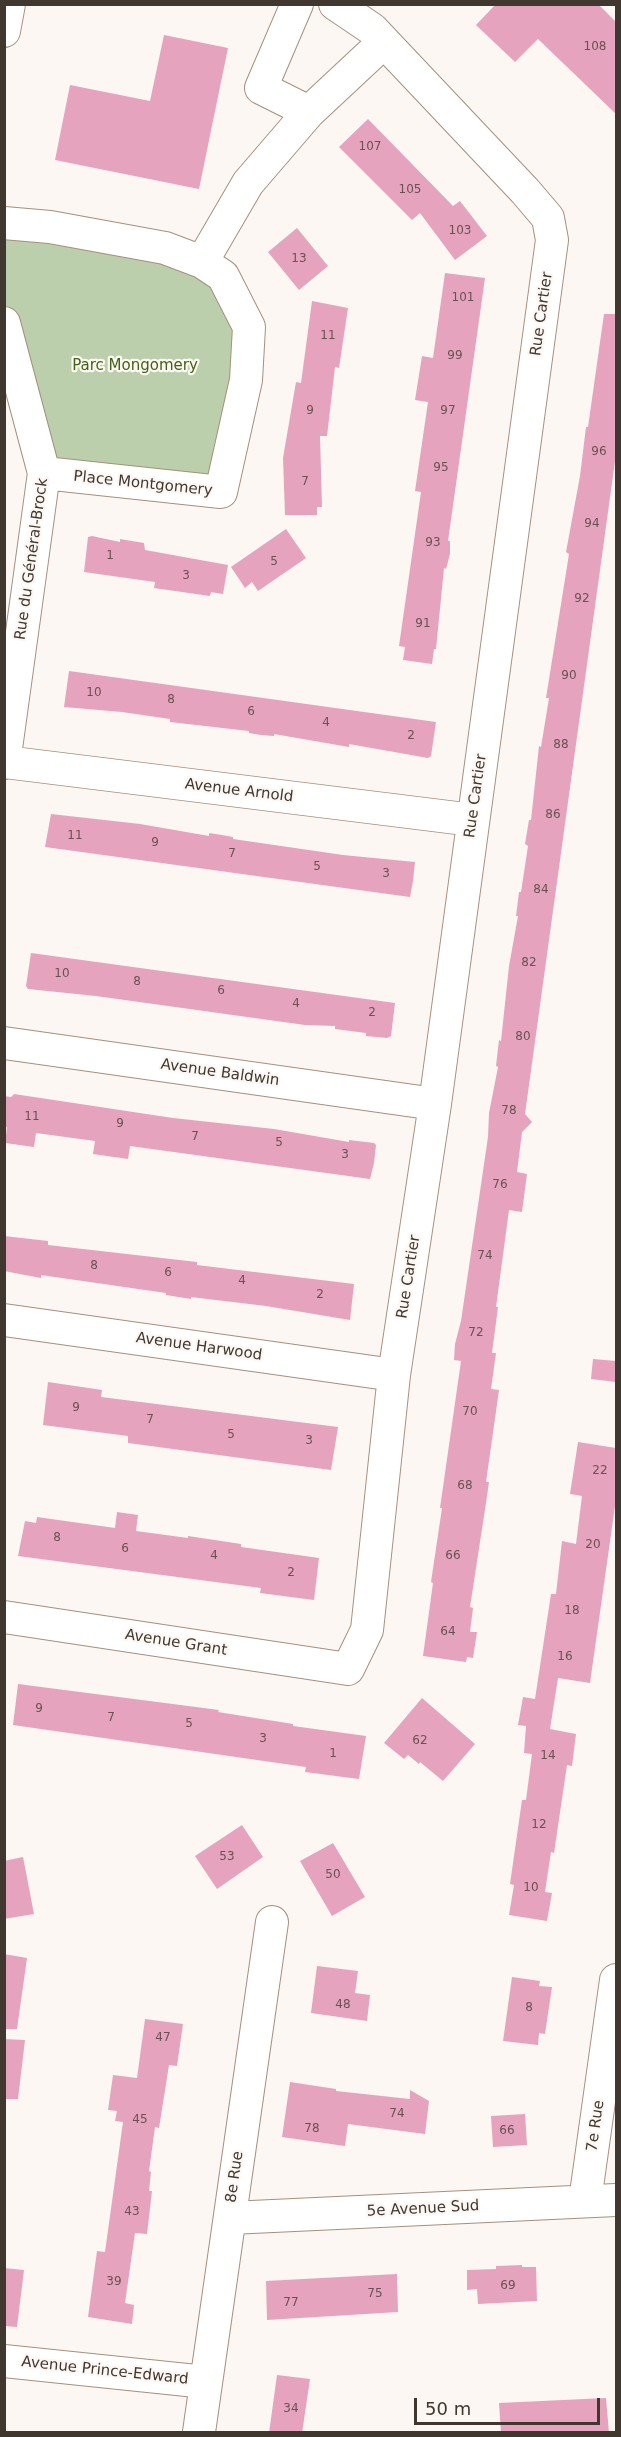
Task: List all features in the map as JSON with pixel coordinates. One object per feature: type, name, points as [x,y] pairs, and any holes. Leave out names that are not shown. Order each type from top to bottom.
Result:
[{"type":"street","points":[[4,31],[9,4]]},
{"type":"street","points":[[297,4],[261,88],[309,112]]},
{"type":"street","name":"Rue Cartier","points":[[335,4],[372,29],[548,218],[552,240],[435,1104],[394,1375],[367,1630],[348,1669]]},
{"type":"street","points":[[202,261],[248,183],[309,112],[384,42]]},
{"type":"street","name":"Place Montgomery","points":[[4,223],[50,227],[165,248],[202,261],[223,276],[249,327],[246,380],[221,492],[44,473]]},
{"type":"street","name":"Rue du Général-Brock","points":[[4,323],[44,473],[4,762]]},
{"type":"street","name":"Avenue Arnold","points":[[4,762],[473,820]]},
{"type":"street","name":"Avenue Baldwin","points":[[4,1043],[435,1104]]},
{"type":"street","name":"Avenue Harwood","points":[[4,1320],[394,1375]]},
{"type":"street","name":"Avenue Grant","points":[[4,1617],[348,1669]]},
{"type":"street","name":"8e Rue","points":[[199,2433],[272,1922]]},
{"type":"street","name":"7e Rue","points":[[585,2201],[616,1980]]},
{"type":"street","name":"5e Avenue Sud","points":[[230,2218],[616,2200]]},
{"type":"street","name":"Avenue Prince-Edward","points":[[4,2361],[206,2382]]},
{"type":"green space","name":"Parc Mongomery","points":[[4,226],[205,273],[246,316],[225,485],[44,473],[5,320]]},
{"type":"building","points":[[496,4],[598,4],[616,22],[616,114],[538,39],[515,62],[476,25]]},
{"type":"building","points":[[164,35],[228,48],[199,189],[55,160],[70,85],[150,101]]},
{"type":"building","points":[[368,119],[453,206],[460,201],[487,236],[455,260],[420,213],[412,220],[339,147]]},
{"type":"building","points":[[297,228],[328,266],[299,290],[268,252]]},
{"type":"building","points":[[445,273],[485,278],[448,541],[450,541],[450,554],[446,569],[444,568],[436,649],[434,649],[432,664],[403,660],[405,647],[399,646],[421,492],[415,491],[428,402],[415,400],[422,356],[433,358]]},
{"type":"building","points":[[312,301],[348,308],[339,368],[335,367],[327,436],[320,436],[322,507],[317,507],[317,515],[285,515],[283,458],[296,382],[301,383]]},
{"type":"building","points":[[604,314],[616,314],[616,454],[525,1114],[532,1122],[522,1132],[517,1172],[527,1174],[522,1212],[509,1210],[496,1307],[498,1307],[492,1353],[496,1353],[491,1389],[499,1390],[486,1482],[489,1482],[470,1607],[473,1608],[470,1632],[477,1632],[473,1658],[467,1657],[466,1662],[423,1656],[442,1508],[440,1508],[461,1361],[454,1360],[455,1344],[461,1321],[488,1137],[489,1113],[498,1067],[496,1066],[499,1040],[501,1041],[509,966],[518,916],[516,916],[519,892],[521,892],[528,846],[525,844],[529,820],[531,820],[539,746],[541,747],[549,698],[546,698],[569,554],[566,552],[580,476],[586,427],[588,427]]},
{"type":"building","points":[[286,529],[306,558],[258,591],[252,582],[245,588],[231,567]]},
{"type":"building","points":[[88,537],[120,542],[120,539],[144,543],[145,550],[228,565],[223,594],[211,592],[210,596],[154,588],[155,582],[84,572]]},
{"type":"building","points":[[69,671],[436,722],[431,756],[428,758],[349,744],[349,747],[274,734],[274,736],[261,735],[249,733],[249,731],[170,722],[170,719],[122,712],[64,707]]},
{"type":"building","points":[[51,814],[140,824],[209,836],[209,833],[233,837],[233,839],[343,855],[415,862],[410,897],[45,847]]},
{"type":"building","points":[[31,953],[395,1003],[391,1036],[387,1038],[366,1036],[366,1033],[335,1029],[335,1026],[305,1025],[96,996],[28,989],[26,986]]},
{"type":"building","points":[[14,1094],[173,1118],[274,1129],[349,1142],[349,1140],[374,1143],[376,1145],[374,1163],[370,1179],[130,1146],[128,1159],[93,1154],[95,1141],[36,1133],[34,1147],[5,1143],[7,1127],[4,1127],[4,1096],[11,1097]]},
{"type":"building","points":[[4,1236],[48,1241],[48,1245],[197,1262],[197,1265],[354,1284],[350,1320],[266,1306],[191,1297],[191,1299],[166,1295],[166,1293],[41,1275],[41,1278],[4,1271]]},
{"type":"building","points":[[593,1359],[616,1361],[616,1382],[591,1379]]},
{"type":"building","points":[[48,1382],[102,1390],[101,1397],[338,1427],[331,1470],[128,1443],[128,1436],[43,1425]]},
{"type":"building","points":[[578,1442],[616,1448],[616,1499],[590,1683],[558,1678],[550,1729],[576,1734],[572,1766],[567,1765],[554,1853],[551,1852],[545,1892],[552,1893],[547,1921],[509,1915],[514,1885],[510,1884],[522,1800],[526,1800],[532,1754],[524,1753],[526,1726],[518,1725],[523,1697],[535,1699],[551,1594],[556,1594],[562,1541],[576,1544],[582,1496],[570,1494]]},
{"type":"building","points":[[117,1512],[138,1515],[136,1531],[188,1538],[188,1536],[241,1544],[241,1547],[319,1558],[314,1600],[260,1593],[261,1588],[18,1556],[25,1521],[36,1523],[37,1517],[115,1528]]},
{"type":"building","points":[[18,1684],[219,1710],[218,1712],[293,1724],[293,1726],[366,1736],[359,1779],[305,1772],[306,1767],[13,1725]]},
{"type":"building","points":[[422,1698],[475,1744],[443,1781],[420,1762],[419,1764],[408,1755],[404,1759],[384,1743]]},
{"type":"building","points":[[242,1825],[263,1857],[217,1889],[195,1856]]},
{"type":"building","points":[[333,1843],[365,1897],[332,1916],[300,1861]]},
{"type":"building","points":[[23,1857],[34,1914],[4,1919],[4,1861]]},
{"type":"building","points":[[4,1954],[27,1958],[17,2029],[4,2029]]},
{"type":"building","points":[[317,1966],[358,1971],[355,1993],[370,1995],[367,2021],[311,2013]]},
{"type":"building","points":[[512,1977],[540,1981],[539,1986],[552,1987],[545,2034],[539,2033],[538,2045],[503,2041]]},
{"type":"building","points":[[145,2019],[183,2024],[177,2066],[169,2065],[159,2128],[155,2127],[149,2171],[151,2172],[149,2191],[152,2191],[147,2234],[135,2233],[125,2303],[134,2305],[132,2324],[88,2317],[97,2251],[105,2252],[123,2122],[115,2121],[117,2111],[108,2110],[113,2075],[137,2078]]},
{"type":"building","points":[[4,2039],[25,2040],[18,2099],[4,2099]]},
{"type":"building","points":[[290,2082],[336,2089],[336,2091],[410,2099],[410,2090],[429,2101],[425,2134],[348,2124],[345,2146],[282,2137]]},
{"type":"building","points":[[525,2114],[527,2145],[493,2147],[491,2116]]},
{"type":"building","points":[[522,2265],[522,2267],[536,2267],[537,2301],[478,2304],[477,2289],[467,2290],[467,2270]]},
{"type":"building","points":[[4,2268],[24,2270],[17,2327],[4,2326]]},
{"type":"building","points":[[397,2274],[398,2312],[267,2320],[266,2281]]},
{"type":"building","points":[[277,2375],[310,2379],[302,2433],[269,2433]]},
{"type":"building","points":[[606,2398],[609,2433],[501,2433],[499,2403]]}]
